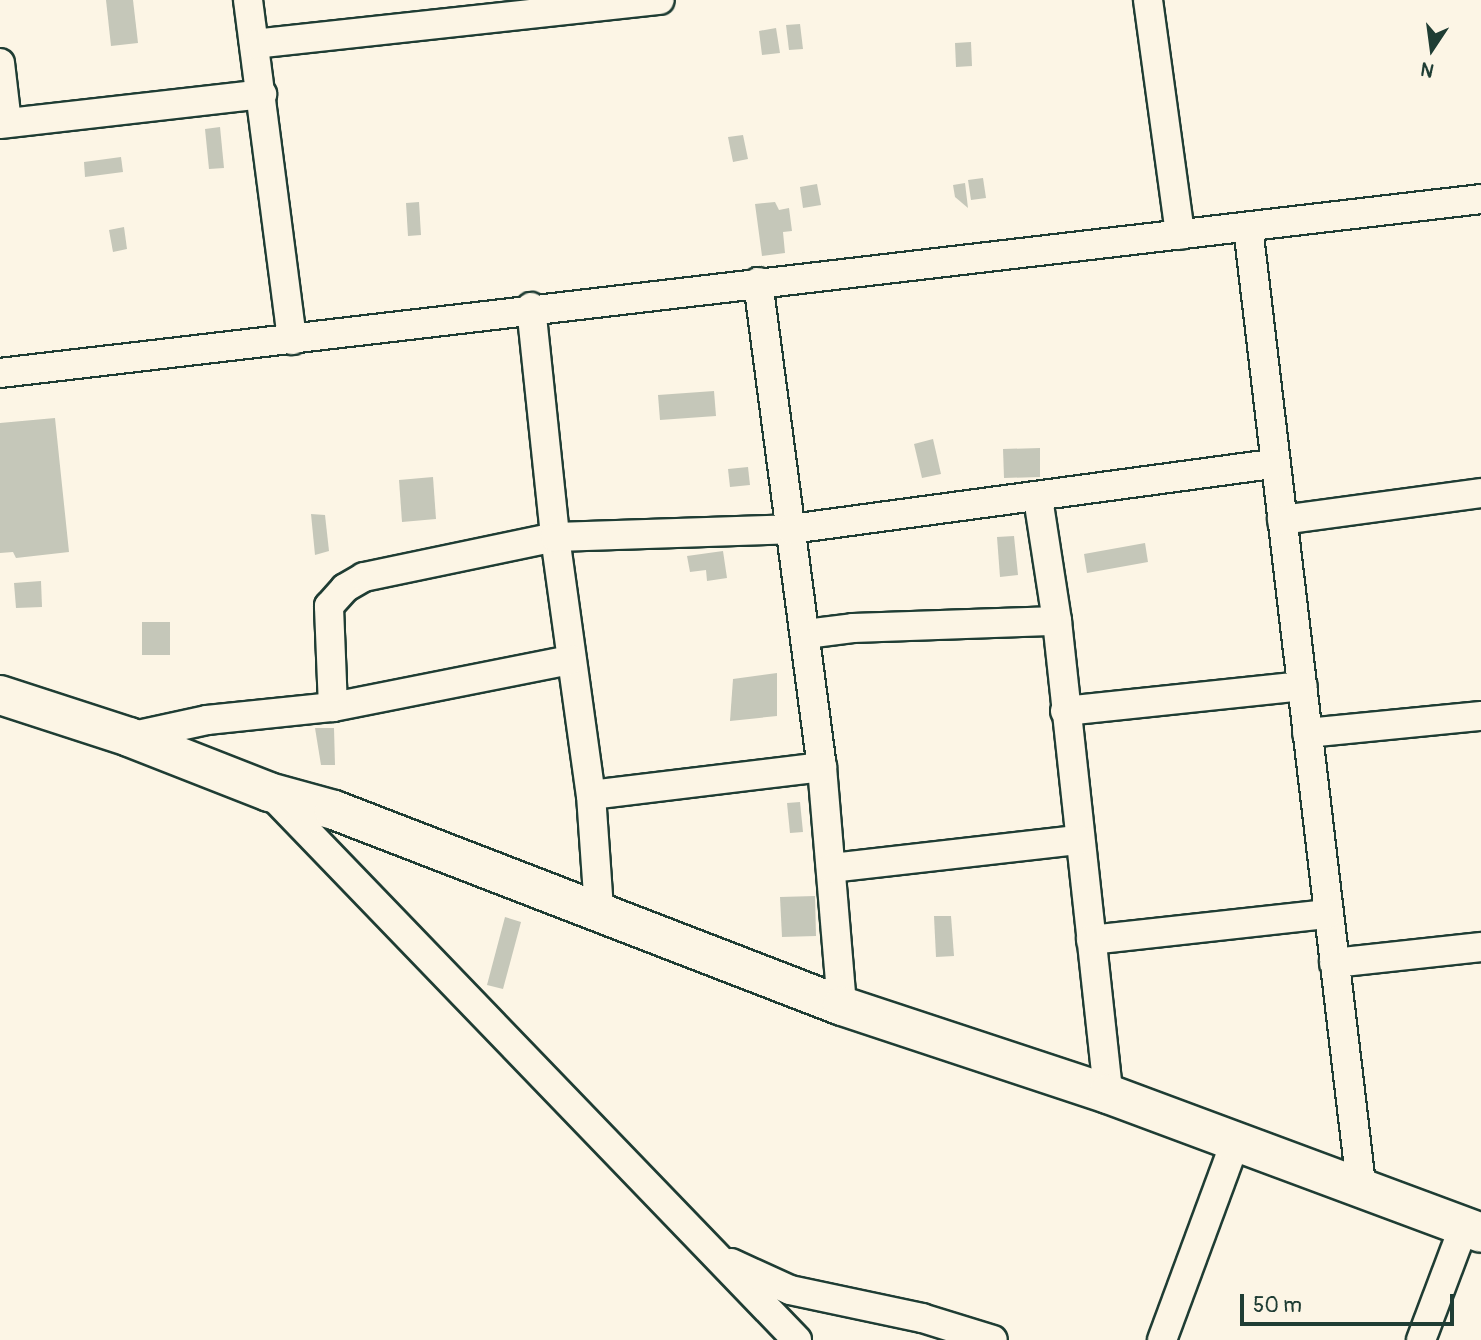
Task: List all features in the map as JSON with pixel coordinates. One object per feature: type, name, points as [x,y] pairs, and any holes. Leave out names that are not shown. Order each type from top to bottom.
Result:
[{"type":"street","points":[[248,0],[292,340]]},
{"type":"street","points":[[254,44],[660,0]]},
{"type":"street","points":[[1148,0],[1180,235]]},
{"type":"street","points":[[0,64],[4,124],[262,94]]},
{"type":"street","points":[[0,373],[292,340],[531,307],[1481,199]]},
{"type":"street","points":[[1248,227],[1361,1185]]},
{"type":"street","points":[[758,282],[822,767],[842,1006]]},
{"type":"street","points":[[531,307],[555,537],[591,795],[599,909]]},
{"type":"street","points":[[333,707],[329,606],[345,588],[364,577],[555,537],[791,529],[1038,498],[1276,463]]},
{"type":"street","points":[[1282,520],[1481,494]]},
{"type":"street","points":[[1038,498],[1057,621],[1078,840],[1108,1094]]},
{"type":"street","points":[[806,634],[853,628],[1057,621]]},
{"type":"street","points":[[129,737],[207,720],[333,707],[571,660]]},
{"type":"street","points":[[1065,711],[1303,687]]},
{"type":"street","points":[[0,695],[129,737],[269,792],[334,810],[599,909],[842,1006],[1108,1094],[1361,1185],[1473,1230],[1421,1340]]},
{"type":"street","points":[[1307,733],[1481,716]]},
{"type":"street","points":[[591,795],[822,767]]},
{"type":"street","points":[[269,792],[797,1340]]},
{"type":"street","points":[[831,867],[1078,840]]},
{"type":"street","points":[[1091,940],[1328,914]]},
{"type":"street","points":[[1334,963],[1481,947]]},
{"type":"street","points":[[1163,1340],[1236,1140]]},
{"type":"street","points":[[715,1256],[790,1290],[922,1318],[993,1340]]},
{"type":"building","points":[[106,0],[133,0],[138,43],[111,46]]},
{"type":"building","points":[[800,24],[803,49],[789,50],[786,25]]},
{"type":"building","points":[[776,28],[780,53],[762,55],[759,31]]},
{"type":"building","points":[[971,42],[972,66],[956,67],[955,43]]},
{"type":"building","points":[[220,127],[224,168],[209,169],[205,129]]},
{"type":"building","points":[[743,135],[748,159],[733,162],[728,137]]},
{"type":"building","points":[[121,157],[123,172],[85,177],[84,162]]},
{"type":"building","points":[[983,178],[986,198],[971,200],[968,180]]},
{"type":"building","points":[[965,183],[968,208],[955,197],[953,185]]},
{"type":"building","points":[[817,184],[821,205],[803,208],[800,187]]},
{"type":"building","points":[[419,202],[421,235],[408,236],[406,203]]},
{"type":"building","points":[[775,202],[779,210],[789,208],[792,231],[783,232],[785,253],[762,256],[755,204]]},
{"type":"building","points":[[124,227],[127,249],[113,252],[109,230]]},
{"type":"building","points":[[714,391],[716,416],[660,420],[658,395]]},
{"type":"building","points":[[55,418],[69,552],[16,558],[13,552],[0,553],[0,423]]},
{"type":"building","points":[[933,439],[941,474],[922,478],[914,444]]},
{"type":"building","points":[[1040,448],[1040,477],[1004,478],[1003,449]]},
{"type":"building","points":[[748,467],[750,485],[730,487],[728,469]]},
{"type":"building","points":[[433,477],[436,519],[402,522],[399,480]]},
{"type":"building","points":[[311,514],[325,515],[329,551],[315,555]]},
{"type":"building","points":[[1014,536],[1018,575],[1000,577],[997,537]]},
{"type":"building","points":[[1145,543],[1148,562],[1087,573],[1084,554]]},
{"type":"building","points":[[723,551],[727,578],[707,581],[706,570],[690,572],[687,556]]},
{"type":"building","points":[[41,581],[42,607],[16,608],[14,583]]},
{"type":"building","points":[[142,622],[170,622],[170,655],[142,655]]},
{"type":"building","points":[[777,673],[777,716],[730,721],[733,679]]},
{"type":"building","points":[[315,728],[334,728],[335,765],[321,765]]},
{"type":"building","points":[[800,802],[803,832],[790,833],[787,803]]},
{"type":"building","points":[[815,896],[816,936],[782,937],[780,897]]},
{"type":"building","points":[[934,916],[951,916],[954,956],[936,957]]},
{"type":"building","points":[[505,917],[521,922],[503,989],[487,985]]}]
